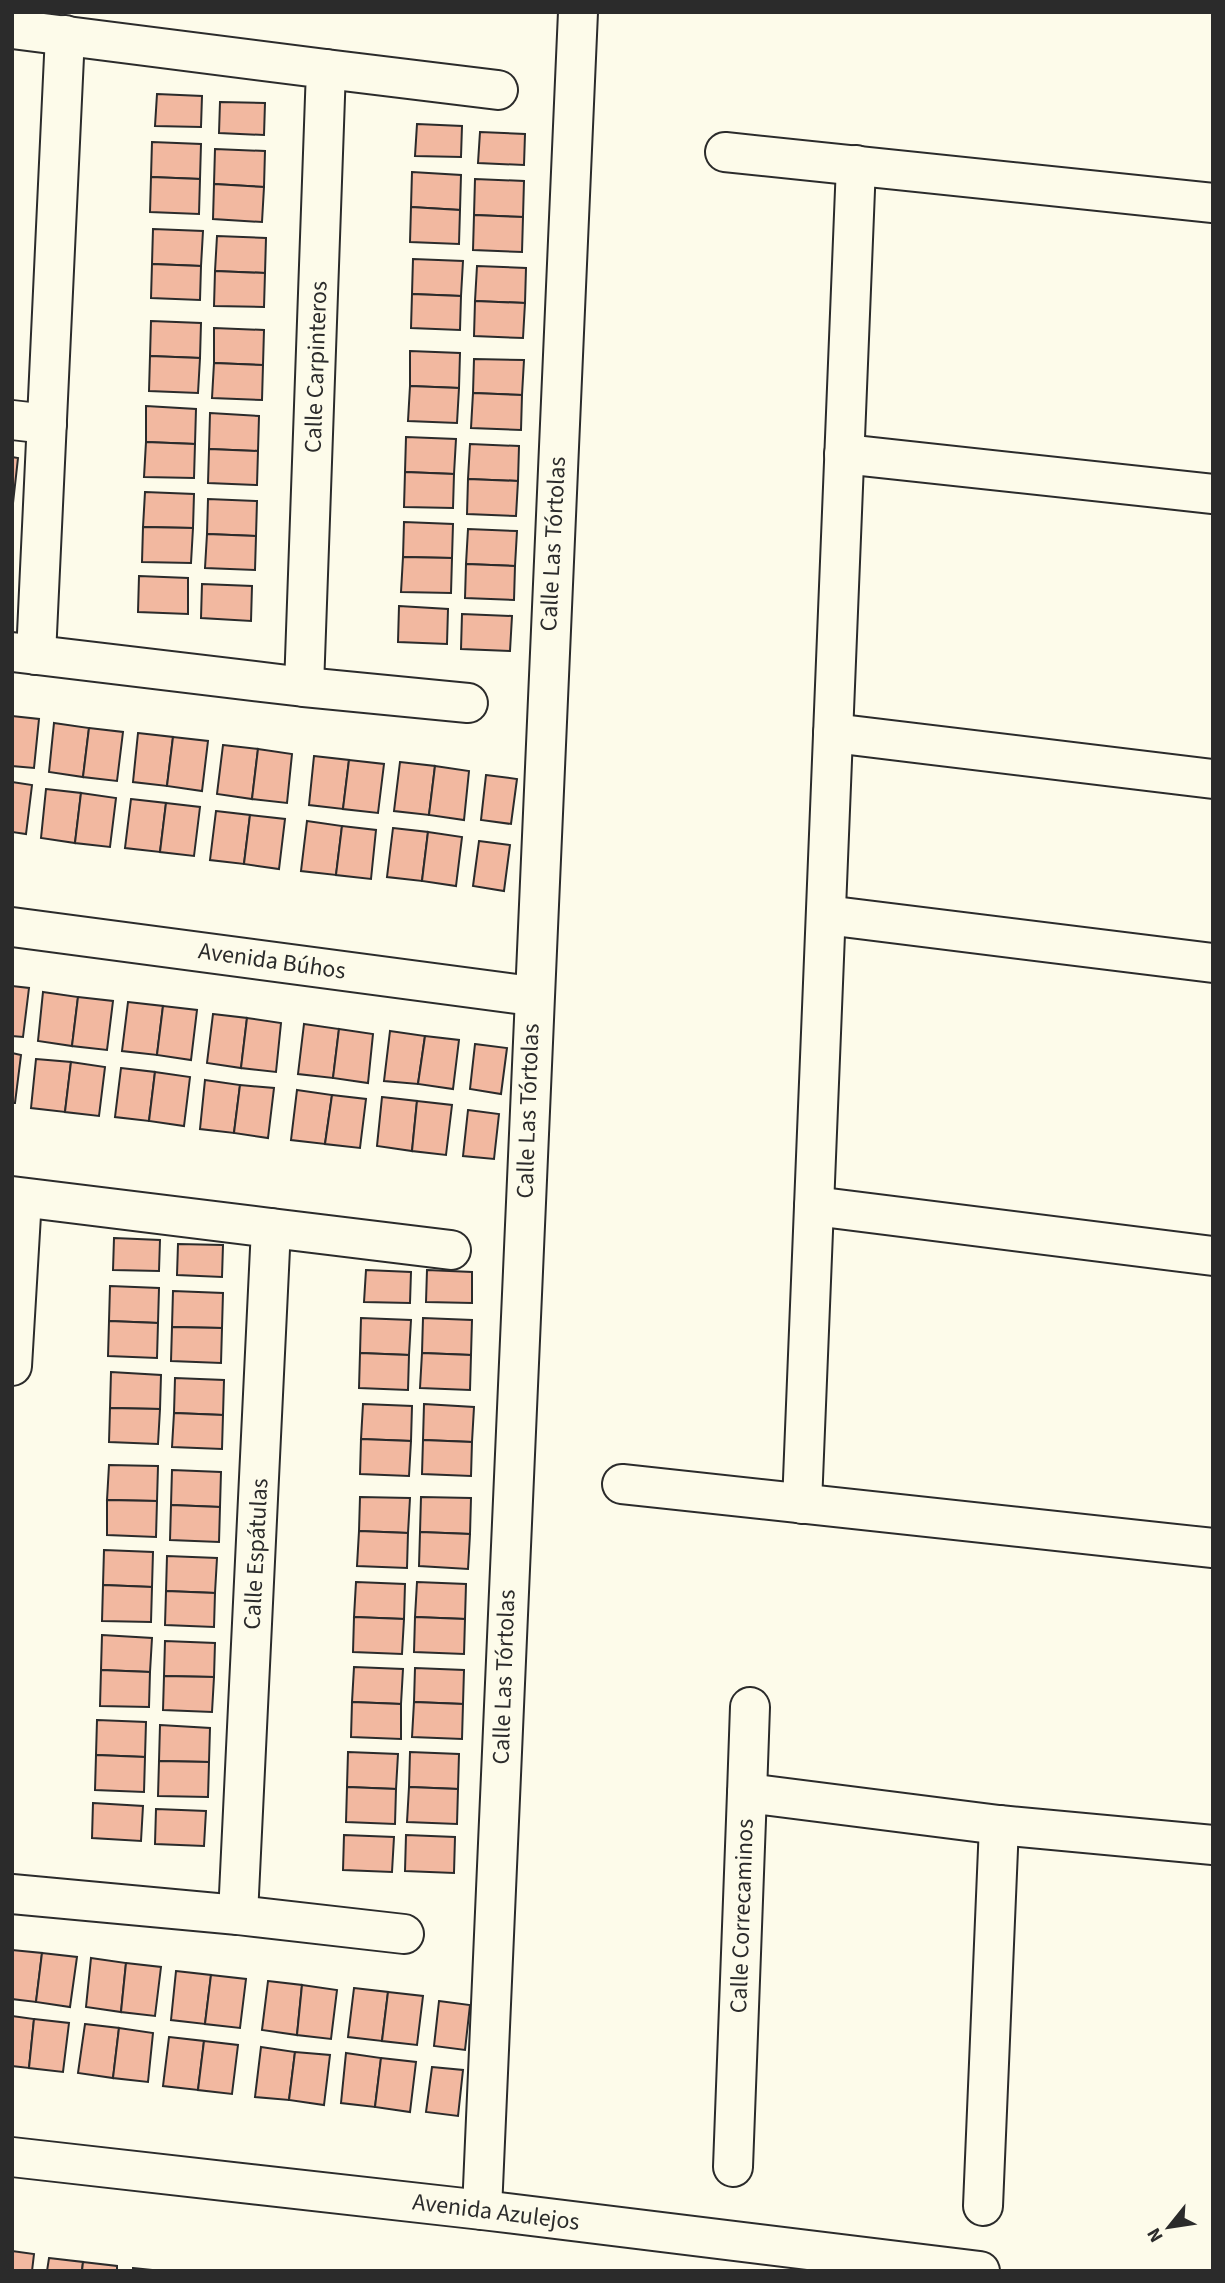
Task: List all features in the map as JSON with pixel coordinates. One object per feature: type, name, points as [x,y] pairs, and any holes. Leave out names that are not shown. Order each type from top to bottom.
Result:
[{"type":"street","name":"Calle Las Tórtolas","points":[[482,2210],[578,12]]},
{"type":"street","points":[[12,29],[498,90]]},
{"type":"street","points":[[65,35],[30,422],[24,654],[468,703]]},
{"type":"street","name":"Calle Carpinteros","points":[[304,687],[326,69]]},
{"type":"street","points":[[725,152],[1213,203]]},
{"type":"street","points":[[802,1504],[856,165]]},
{"type":"street","points":[[844,454],[1213,494]]},
{"type":"street","points":[[833,733],[1213,779]]},
{"type":"street","points":[[826,915],[1213,963]]},
{"type":"street","name":"Avenida Búhos","points":[[12,927],[533,996]]},
{"type":"street","points":[[12,1366],[17,1197],[450,1250]]},
{"type":"street","points":[[814,1206],[1213,1256]]},
{"type":"street","name":"Calle Espátulas","points":[[238,1915],[271,1228]]},
{"type":"street","points":[[622,1484],[1213,1548]]},
{"type":"street","points":[[747,1793],[750,1707]]},
{"type":"street","name":"Calle Correcaminos","points":[[733,2167],[747,1793],[999,1825],[1213,1845]]},
{"type":"street","points":[[983,2206],[999,1825]]},
{"type":"street","points":[[12,1894],[404,1934]]},
{"type":"street","name":"Avenida Azulejos","points":[[12,2157],[482,2210],[980,2271]]},
{"type":"building","points":[[157,94],[202,96],[201,127],[155,126]]},
{"type":"building","points":[[220,102],[265,103],[264,135],[219,133]]},
{"type":"building","points":[[417,124],[462,126],[461,157],[415,156]]},
{"type":"building","points":[[480,132],[525,134],[524,165],[478,163]]},
{"type":"building","points":[[152,142],[201,144],[200,179],[151,177]]},
{"type":"building","points":[[215,149],[265,151],[264,187],[214,184]]},
{"type":"building","points":[[412,172],[461,175],[460,210],[411,207]]},
{"type":"building","points":[[151,177],[200,179],[199,214],[150,212]]},
{"type":"building","points":[[475,179],[524,181],[523,217],[474,215]]},
{"type":"building","points":[[214,184],[264,187],[262,222],[213,219]]},
{"type":"building","points":[[411,207],[460,210],[459,244],[410,242]]},
{"type":"building","points":[[474,215],[523,217],[522,252],[473,250]]},
{"type":"building","points":[[153,229],[203,231],[201,266],[152,264]]},
{"type":"building","points":[[217,236],[266,238],[265,273],[215,271]]},
{"type":"building","points":[[413,259],[463,261],[461,296],[412,294]]},
{"type":"building","points":[[152,264],[201,266],[200,300],[151,298]]},
{"type":"building","points":[[477,266],[526,268],[525,303],[475,301]]},
{"type":"building","points":[[215,271],[265,273],[264,307],[214,306]]},
{"type":"building","points":[[412,294],[461,296],[460,330],[411,328]]},
{"type":"building","points":[[475,301],[525,303],[523,338],[474,336]]},
{"type":"building","points":[[151,321],[201,323],[200,358],[150,356]]},
{"type":"building","points":[[214,328],[264,330],[263,365],[214,363]]},
{"type":"building","points":[[410,351],[460,353],[459,388],[410,386]]},
{"type":"building","points":[[150,356],[200,358],[198,393],[149,391]]},
{"type":"building","points":[[474,359],[524,360],[522,395],[473,393]]},
{"type":"building","points":[[214,363],[263,365],[262,400],[212,398]]},
{"type":"building","points":[[410,386],[459,388],[457,423],[408,421]]},
{"type":"building","points":[[473,393],[522,395],[521,430],[471,428]]},
{"type":"building","points":[[146,406],[196,409],[195,444],[146,442]]},
{"type":"building","points":[[210,413],[259,416],[258,451],[209,449]]},
{"type":"building","points":[[406,437],[456,439],[454,474],[405,472]]},
{"type":"building","points":[[146,442],[195,444],[194,478],[144,477]]},
{"type":"building","points":[[470,444],[519,446],[518,481],[468,479]]},
{"type":"building","points":[[209,449],[258,451],[257,485],[208,483]]},
{"type":"building","points":[[12,457],[18,458],[13,503],[12,503]]},
{"type":"building","points":[[405,472],[454,474],[453,508],[404,507]]},
{"type":"building","points":[[468,479],[518,481],[516,516],[467,514]]},
{"type":"building","points":[[145,492],[194,494],[193,528],[143,527]]},
{"type":"building","points":[[208,499],[257,501],[256,536],[207,534]]},
{"type":"building","points":[[404,522],[453,524],[452,558],[403,557]]},
{"type":"building","points":[[143,527],[193,528],[191,563],[142,562]]},
{"type":"building","points":[[468,529],[517,531],[515,566],[466,564]]},
{"type":"building","points":[[207,534],[256,536],[255,570],[205,568]]},
{"type":"building","points":[[403,557],[452,558],[451,593],[401,592]]},
{"type":"building","points":[[466,564],[515,566],[514,600],[465,598]]},
{"type":"building","points":[[139,576],[188,578],[188,614],[138,612]]},
{"type":"building","points":[[202,584],[252,586],[251,621],[201,618]]},
{"type":"building","points":[[399,606],[448,609],[447,644],[398,642]]},
{"type":"building","points":[[462,614],[512,616],[510,651],[461,649]]},
{"type":"building","points":[[12,716],[39,719],[34,768],[12,766]]},
{"type":"building","points":[[54,723],[89,728],[83,777],[49,772]]},
{"type":"building","points":[[89,728],[123,732],[117,781],[83,777]]},
{"type":"building","points":[[138,733],[173,737],[167,786],[133,782]]},
{"type":"building","points":[[173,737],[208,741],[202,791],[167,786]]},
{"type":"building","points":[[223,745],[258,749],[252,799],[217,794]]},
{"type":"building","points":[[258,749],[292,754],[287,803],[252,799]]},
{"type":"building","points":[[314,756],[349,760],[343,809],[309,805]]},
{"type":"building","points":[[349,760],[384,764],[378,813],[343,809]]},
{"type":"building","points":[[400,762],[435,766],[429,815],[394,811]]},
{"type":"building","points":[[435,766],[469,771],[464,820],[429,815]]},
{"type":"building","points":[[486,775],[517,779],[511,824],[481,820]]},
{"type":"building","points":[[12,782],[32,785],[26,834],[12,832]]},
{"type":"building","points":[[46,789],[81,793],[75,843],[41,838]]},
{"type":"building","points":[[81,793],[116,798],[110,847],[75,843]]},
{"type":"building","points":[[131,799],[166,803],[160,852],[125,848]]},
{"type":"building","points":[[166,803],[200,807],[194,856],[160,852]]},
{"type":"building","points":[[216,811],[250,815],[244,864],[210,860]]},
{"type":"building","points":[[250,815],[285,819],[279,869],[244,864]]},
{"type":"building","points":[[307,821],[342,826],[336,875],[301,871]]},
{"type":"building","points":[[342,826],[376,830],[371,879],[336,875]]},
{"type":"building","points":[[393,828],[428,832],[422,881],[387,877]]},
{"type":"building","points":[[428,832],[462,837],[456,886],[422,881]]},
{"type":"building","points":[[479,841],[510,845],[504,891],[473,886]]},
{"type":"building","points":[[12,986],[29,988],[23,1037],[12,1036]]},
{"type":"building","points":[[43,992],[78,997],[72,1046],[38,1041]]},
{"type":"building","points":[[78,997],[113,1001],[107,1050],[72,1046]]},
{"type":"building","points":[[128,1002],[163,1006],[157,1055],[122,1051]]},
{"type":"building","points":[[163,1006],[197,1010],[191,1060],[157,1055]]},
{"type":"building","points":[[213,1014],[247,1018],[241,1068],[207,1063]]},
{"type":"building","points":[[247,1018],[281,1023],[276,1072],[241,1068]]},
{"type":"building","points":[[304,1024],[339,1029],[333,1078],[298,1074]]},
{"type":"building","points":[[339,1029],[373,1034],[368,1083],[333,1078]]},
{"type":"building","points":[[390,1031],[425,1036],[418,1084],[384,1081]]},
{"type":"building","points":[[425,1036],[459,1040],[453,1089],[418,1084]]},
{"type":"building","points":[[475,1044],[507,1048],[501,1094],[470,1089]]},
{"type":"building","points":[[12,1053],[21,1055],[15,1103],[12,1103]]},
{"type":"building","points":[[36,1059],[71,1062],[65,1112],[31,1108]]},
{"type":"building","points":[[71,1062],[105,1067],[99,1116],[65,1112]]},
{"type":"building","points":[[121,1068],[155,1072],[149,1121],[115,1117]]},
{"type":"building","points":[[155,1072],[190,1077],[184,1126],[149,1121]]},
{"type":"building","points":[[205,1080],[240,1085],[234,1133],[200,1129]]},
{"type":"building","points":[[240,1085],[274,1088],[268,1138],[234,1133]]},
{"type":"building","points":[[297,1090],[332,1095],[325,1144],[291,1140]]},
{"type":"building","points":[[332,1095],[366,1099],[360,1148],[325,1144]]},
{"type":"building","points":[[382,1097],[417,1101],[412,1151],[377,1146]]},
{"type":"building","points":[[417,1101],[452,1105],[446,1155],[412,1151]]},
{"type":"building","points":[[468,1110],[499,1114],[494,1159],[463,1156]]},
{"type":"building","points":[[114,1238],[160,1240],[159,1271],[113,1270]]},
{"type":"building","points":[[178,1244],[223,1245],[222,1277],[177,1275]]},
{"type":"building","points":[[366,1270],[411,1272],[410,1303],[364,1302]]},
{"type":"building","points":[[427,1270],[472,1272],[472,1303],[426,1302]]},
{"type":"building","points":[[110,1286],[159,1288],[158,1323],[109,1321]]},
{"type":"building","points":[[173,1291],[223,1293],[222,1328],[172,1327]]},
{"type":"building","points":[[361,1318],[411,1320],[409,1355],[360,1353]]},
{"type":"building","points":[[423,1318],[472,1320],[471,1355],[422,1353]]},
{"type":"building","points":[[109,1321],[158,1323],[157,1358],[108,1356]]},
{"type":"building","points":[[172,1327],[222,1328],[221,1363],[171,1361]]},
{"type":"building","points":[[360,1353],[409,1355],[408,1390],[359,1388]]},
{"type":"building","points":[[422,1353],[471,1355],[470,1390],[420,1388]]},
{"type":"building","points":[[111,1372],[161,1375],[160,1409],[110,1408]]},
{"type":"building","points":[[175,1378],[224,1380],[223,1415],[174,1413]]},
{"type":"building","points":[[363,1404],[412,1406],[411,1441],[361,1439]]},
{"type":"building","points":[[424,1404],[474,1407],[472,1442],[423,1440]]},
{"type":"building","points":[[110,1408],[160,1409],[158,1444],[109,1442]]},
{"type":"building","points":[[174,1413],[223,1415],[222,1449],[172,1447]]},
{"type":"building","points":[[361,1439],[411,1441],[409,1476],[360,1474]]},
{"type":"building","points":[[423,1440],[472,1442],[471,1476],[422,1474]]},
{"type":"building","points":[[109,1465],[158,1466],[157,1501],[107,1500]]},
{"type":"building","points":[[172,1470],[221,1472],[220,1507],[171,1505]]},
{"type":"building","points":[[360,1497],[410,1498],[408,1533],[359,1531]]},
{"type":"building","points":[[421,1497],[471,1498],[470,1534],[420,1532]]},
{"type":"building","points":[[107,1500],[157,1501],[156,1537],[107,1535]]},
{"type":"building","points":[[171,1505],[220,1507],[219,1542],[170,1540]]},
{"type":"building","points":[[359,1531],[408,1533],[407,1568],[357,1566]]},
{"type":"building","points":[[420,1532],[470,1534],[468,1569],[419,1566]]},
{"type":"building","points":[[104,1550],[153,1552],[152,1587],[103,1585]]},
{"type":"building","points":[[167,1556],[217,1558],[215,1593],[166,1591]]},
{"type":"building","points":[[356,1582],[405,1584],[404,1619],[354,1617]]},
{"type":"building","points":[[417,1582],[466,1584],[465,1619],[415,1617]]},
{"type":"building","points":[[103,1585],[152,1587],[151,1622],[102,1621]]},
{"type":"building","points":[[166,1591],[215,1593],[214,1627],[165,1625]]},
{"type":"building","points":[[354,1617],[404,1619],[402,1654],[353,1652]]},
{"type":"building","points":[[415,1617],[465,1619],[464,1654],[414,1652]]},
{"type":"building","points":[[102,1635],[152,1638],[150,1672],[101,1670]]},
{"type":"building","points":[[165,1641],[215,1643],[214,1677],[164,1676]]},
{"type":"building","points":[[354,1667],[403,1669],[401,1704],[352,1702]]},
{"type":"building","points":[[415,1668],[464,1670],[463,1704],[414,1702]]},
{"type":"building","points":[[101,1670],[150,1672],[149,1707],[100,1706]]},
{"type":"building","points":[[164,1676],[214,1677],[212,1712],[163,1710]]},
{"type":"building","points":[[352,1702],[401,1704],[401,1739],[351,1737]]},
{"type":"building","points":[[414,1702],[463,1704],[462,1739],[412,1737]]},
{"type":"building","points":[[97,1720],[146,1722],[145,1757],[96,1755]]},
{"type":"building","points":[[160,1725],[210,1728],[209,1762],[159,1761]]},
{"type":"building","points":[[348,1752],[398,1754],[396,1789],[347,1787]]},
{"type":"building","points":[[410,1752],[459,1754],[458,1789],[409,1787]]},
{"type":"building","points":[[96,1755],[145,1757],[144,1792],[95,1790]]},
{"type":"building","points":[[159,1761],[209,1762],[208,1797],[158,1796]]},
{"type":"building","points":[[347,1787],[396,1789],[395,1824],[346,1822]]},
{"type":"building","points":[[409,1787],[458,1789],[457,1824],[407,1822]]},
{"type":"building","points":[[93,1803],[143,1806],[141,1841],[92,1838]]},
{"type":"building","points":[[156,1809],[206,1811],[204,1846],[155,1844]]},
{"type":"building","points":[[344,1835],[394,1837],[392,1872],[343,1870]]},
{"type":"building","points":[[406,1835],[455,1837],[454,1873],[405,1871]]},
{"type":"building","points":[[12,1950],[42,1953],[36,2002],[12,1999]]},
{"type":"building","points":[[42,1953],[77,1957],[70,2007],[36,2002]]},
{"type":"building","points":[[91,1958],[126,1963],[121,2012],[86,2007]]},
{"type":"building","points":[[126,1963],[161,1967],[155,2016],[121,2012]]},
{"type":"building","points":[[176,1971],[211,1975],[205,2024],[171,2020]]},
{"type":"building","points":[[211,1975],[246,1979],[240,2028],[205,2024]]},
{"type":"building","points":[[268,1981],[302,1985],[297,2035],[262,2030]]},
{"type":"building","points":[[302,1985],[337,1990],[331,2039],[297,2035]]},
{"type":"building","points":[[354,1988],[388,1992],[382,2041],[348,2037]]},
{"type":"building","points":[[388,1992],[423,1996],[417,2045],[382,2041]]},
{"type":"building","points":[[439,2001],[470,2005],[465,2050],[434,2046]]},
{"type":"building","points":[[12,2016],[34,2019],[29,2068],[12,2066]]},
{"type":"building","points":[[34,2019],[69,2023],[63,2072],[29,2068]]},
{"type":"building","points":[[85,2024],[119,2028],[113,2078],[78,2073]]},
{"type":"building","points":[[119,2028],[153,2033],[148,2082],[113,2078]]},
{"type":"building","points":[[169,2037],[204,2041],[198,2090],[163,2086]]},
{"type":"building","points":[[204,2041],[238,2045],[232,2094],[198,2090]]},
{"type":"building","points":[[261,2047],[295,2052],[289,2100],[255,2097]]},
{"type":"building","points":[[295,2052],[330,2055],[324,2105],[289,2100]]},
{"type":"building","points":[[346,2053],[381,2058],[375,2107],[341,2103]]},
{"type":"building","points":[[381,2058],[416,2062],[410,2112],[375,2107]]},
{"type":"building","points":[[432,2067],[463,2070],[458,2116],[426,2112]]},
{"type":"building","points":[[12,2251],[34,2254],[32,2271],[12,2271]]},
{"type":"building","points":[[49,2258],[83,2262],[82,2271],[47,2271]]},
{"type":"building","points":[[83,2262],[117,2266],[117,2271],[82,2271]]},
{"type":"building","points":[[133,2268],[162,2271],[133,2271]]}]
